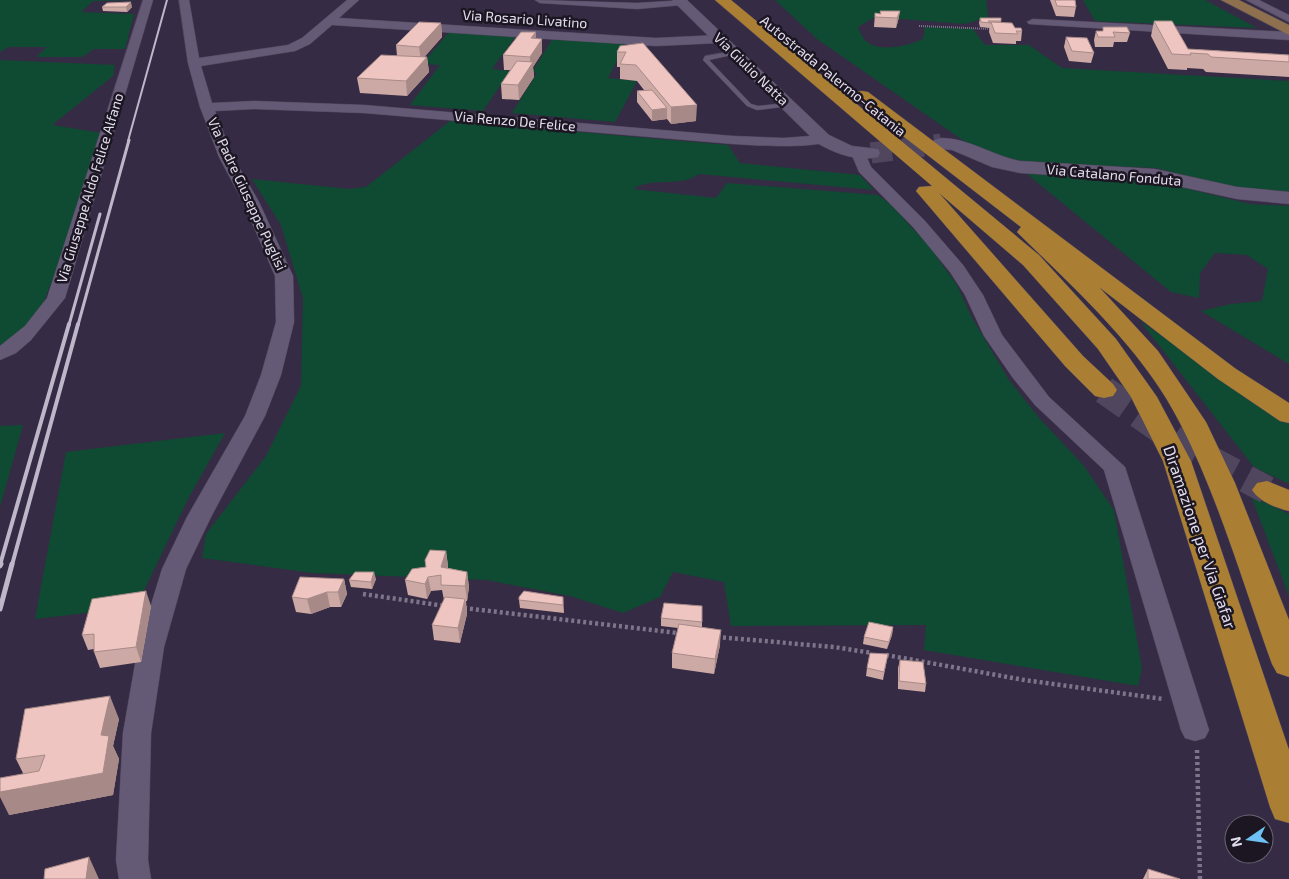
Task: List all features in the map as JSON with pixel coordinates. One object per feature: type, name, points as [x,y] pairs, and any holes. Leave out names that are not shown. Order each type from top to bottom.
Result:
[{"type":"highway","name":"Autostrada Palermo-Catania","points":[[722,0],[814,78],[924,150]]},
{"type":"highway","name":"Autostrada Palermo-Catania","points":[[740,0],[924,150]]},
{"type":"highway","points":[[784,36],[1227,374],[1289,415]]},
{"type":"highway","points":[[814,78],[843,112],[945,210],[1074,361],[1104,390]]},
{"type":"highway","name":"Diramazione per Via Giafar","points":[[924,150],[1037,239],[1103,304],[1149,356],[1193,422],[1221,483],[1289,664]]},
{"type":"highway","name":"Diramazione per Via Giafar","points":[[924,150],[1031,260],[1107,344],[1144,397],[1177,461],[1289,807]]},
{"type":"highway","points":[[1134,302],[1289,400]]},
{"type":"main road","points":[[1228,0],[1289,31]]},
{"type":"street","name":"Via Giuseppe Aldo Felice Alfano","points":[[0,354],[15,345],[39,324],[56,298],[148,0]]},
{"type":"street","name":"Via Padre Giuseppe Puglisi","points":[[135,879],[132,860],[138,733],[151,647],[174,568],[199,517],[255,416],[271,375],[285,322],[284,276],[251,202],[226,157],[207,107],[194,63],[184,0]]},
{"type":"street","points":[[194,63],[292,48],[306,41],[354,0]]},
{"type":"street","points":[[540,0],[637,6],[681,1]]},
{"type":"street","name":"Via Giulio Natta","points":[[681,1],[823,139],[840,149],[864,153]]},
{"type":"street","points":[[1252,1],[1280,3]]},
{"type":"street","points":[[1252,1],[1289,19]]},
{"type":"street","name":"Via Rosario Livatino","points":[[329,21],[656,42],[720,39]]},
{"type":"street","points":[[1033,22],[1289,35]]},
{"type":"street","name":"Via Renzo De Felice","points":[[207,107],[322,106],[733,140],[784,142],[823,139]]},
{"type":"street","name":"Via Catalano Fonduta","points":[[924,150],[955,144],[999,163],[1020,167],[1155,175],[1236,193],[1289,198]]},
{"type":"street","points":[[864,153],[864,169],[919,224],[957,269],[974,295],[993,336],[1042,401],[1114,467],[1195,730]]},
{"type":"lane","points":[[734,53],[707,57],[706,60],[749,105],[757,108],[788,105]]},
{"type":"path","points":[[919,26],[995,29]]},
{"type":"path","points":[[363,594],[448,606]]},
{"type":"path","points":[[456,607],[680,634]]},
{"type":"path","points":[[709,636],[834,647],[1016,679],[1158,700],[1183,693]]},
{"type":"path","points":[[1195,730],[1200,879]]},
{"type":"green space","points":[[0,0],[140,0],[93,1],[81,12],[134,14],[125,49],[94,49],[82,57],[36,57],[47,47],[9,47],[0,52]]},
{"type":"green space","points":[[775,0],[986,0],[988,17],[965,24],[875,17],[858,27],[865,40],[879,47],[902,46],[923,39],[925,27],[973,29],[985,45],[1029,45],[1062,68],[1289,81],[1289,193],[1243,190],[1156,168],[1033,163],[990,154],[964,141],[817,39]]},
{"type":"green space","points":[[1083,0],[1205,0],[1257,28],[1095,21]]},
{"type":"green space","points":[[450,31],[516,36],[492,69],[510,71],[483,111],[410,105],[440,65],[422,64]]},
{"type":"green space","points":[[553,38],[626,43],[608,78],[637,81],[615,122],[512,113],[537,73],[532,72]]},
{"type":"green space","points":[[0,60],[115,65],[113,76],[52,125],[102,133],[59,264],[42,306],[17,337],[0,347]]},
{"type":"green space","points":[[450,121],[728,145],[740,163],[860,175],[874,190],[699,174],[692,178],[649,183],[633,189],[716,198],[727,183],[878,195],[890,204],[928,245],[957,285],[971,316],[1009,380],[1040,419],[1084,466],[1114,510],[1142,668],[1138,686],[924,650],[926,625],[731,626],[724,582],[673,572],[660,597],[623,613],[570,596],[486,580],[312,573],[202,558],[206,534],[266,456],[301,386],[303,298],[281,225],[252,179],[349,189],[366,187]]},
{"type":"green space","points":[[1027,174],[1129,179],[1164,183],[1250,204],[1289,206],[1289,364],[1201,311],[1231,304],[1262,301],[1268,269],[1247,255],[1215,253],[1200,273],[1199,298],[1171,292]]},
{"type":"green space","points":[[1140,321],[1289,424],[1289,484],[1254,467]]},
{"type":"green space","points":[[23,425],[0,507],[0,426]]},
{"type":"green space","points":[[225,433],[188,499],[136,607],[35,619],[66,452]]},
{"type":"green space","points":[[1251,496],[1289,514],[1289,596]]},
{"type":"building","points":[[1055,0],[1075,0],[1076,7],[1057,6]]},
{"type":"building","points":[[131,2],[126,7],[102,7],[107,3]]},
{"type":"building","points":[[880,11],[900,11],[897,18],[875,17],[875,13],[881,14]]},
{"type":"building","points":[[980,18],[1001,18],[1001,21],[981,22]]},
{"type":"building","points":[[1154,21],[1172,21],[1188,49],[1289,55],[1289,62],[1211,57],[1208,54],[1172,54]]},
{"type":"building","points":[[419,22],[441,23],[419,47],[396,45]]},
{"type":"building","points":[[991,22],[1012,23],[1015,28],[1021,28],[1022,31],[1016,31],[1018,34],[995,33]]},
{"type":"building","points":[[1103,27],[1127,27],[1130,33],[1113,32],[1115,37],[1098,37],[1096,31],[1103,31]]},
{"type":"building","points":[[521,32],[536,32],[531,38],[542,39],[530,57],[503,55]]},
{"type":"building","points":[[1066,37],[1087,38],[1094,53],[1072,51]]},
{"type":"building","points":[[643,43],[697,105],[671,107],[636,65],[620,64],[626,52],[617,52],[620,46]]},
{"type":"building","points":[[381,55],[427,57],[406,81],[357,78]]},
{"type":"building","points":[[517,61],[533,62],[518,85],[501,84]]},
{"type":"building","points":[[652,90],[667,108],[652,110],[637,91]]},
{"type":"building","points":[[430,550],[446,551],[441,567],[467,572],[465,586],[441,585],[441,575],[428,577],[425,584],[405,580],[412,569],[426,567],[425,560]]},
{"type":"building","points":[[355,572],[374,572],[371,582],[349,580]]},
{"type":"building","points":[[300,577],[344,579],[338,592],[327,592],[307,599],[292,597]]},
{"type":"building","points":[[146,591],[136,647],[94,652],[94,634],[82,635],[92,599]]},
{"type":"building","points":[[524,591],[563,597],[563,605],[519,600]]},
{"type":"building","points":[[445,597],[465,599],[458,628],[432,625]]},
{"type":"building","points":[[664,603],[702,606],[702,622],[661,618]]},
{"type":"building","points":[[869,622],[893,627],[889,642],[864,637]]},
{"type":"building","points":[[679,624],[721,630],[715,659],[672,653]]},
{"type":"building","points":[[870,653],[888,654],[884,672],[867,668]]},
{"type":"building","points":[[900,660],[923,662],[926,684],[899,681]]},
{"type":"building","points":[[110,696],[101,735],[109,736],[103,773],[0,792],[0,778],[39,771],[45,755],[16,759],[25,709]]},
{"type":"building","points":[[89,857],[86,879],[44,879],[45,869]]},
{"type":"building","points":[[1148,869],[1180,879],[1148,879]]},
{"type":"tunnel","points":[[871,153],[941,144]]},
{"type":"tunnel","points":[[1104,390],[1181,444],[1267,490]]},
{"type":"railway","points":[[128,141],[167,0]]},
{"type":"railway","points":[[78,325],[129,140]]},
{"type":"railway","points":[[69,325],[100,214]]},
{"type":"railway","points":[[0,565],[69,324]]},
{"type":"railway","points":[[12,565],[78,324]]},
{"type":"railway","points":[[0,609],[12,564]]}]
